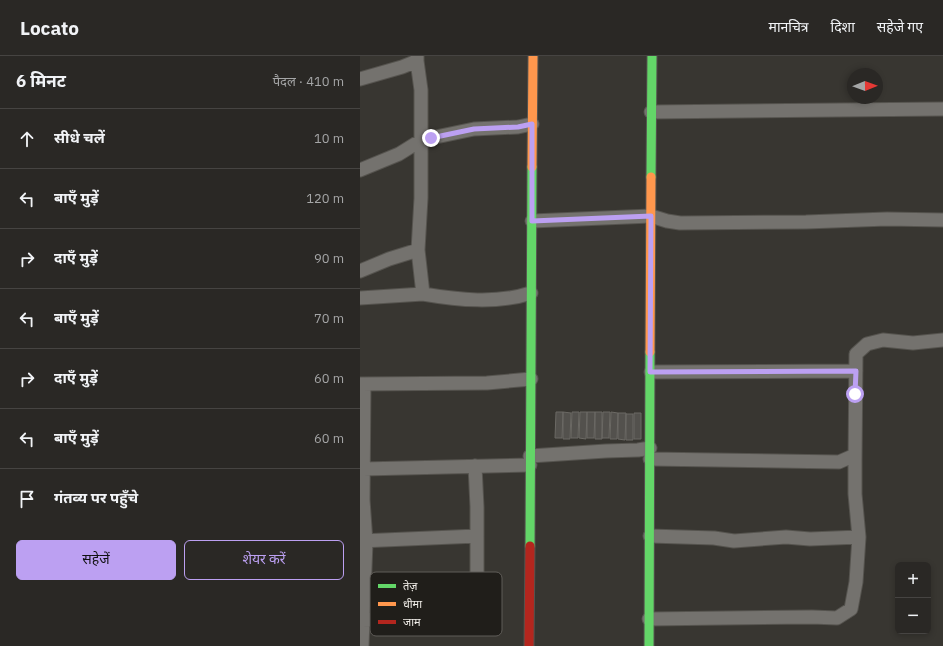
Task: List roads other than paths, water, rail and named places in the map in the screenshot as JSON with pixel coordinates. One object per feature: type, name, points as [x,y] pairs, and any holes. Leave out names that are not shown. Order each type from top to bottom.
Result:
[{"type":"street","points":[[529,646],[532,56]]},
{"type":"street","points":[[649,646],[652,56]]},
{"type":"street","points":[[360,79],[402,67],[417,59],[421,90],[421,198],[418,250],[423,294]]},
{"type":"street","points":[[651,112],[943,109]]},
{"type":"street","points":[[360,170],[399,154],[420,142],[431,138],[474,129],[518,127],[532,124]]},
{"type":"street","points":[[532,221],[651,216],[680,223],[806,222],[887,219],[943,220]]},
{"type":"street","points":[[360,271],[389,259],[418,250]]},
{"type":"street","points":[[360,298],[423,294],[441,297],[485,300],[516,298],[531,293]]},
{"type":"street","points":[[649,619],[837,618],[851,609],[856,582],[859,537],[855,494],[856,354],[867,344],[883,340],[913,343],[943,340]]},
{"type":"street","points":[[650,372],[856,371]]},
{"type":"street","points":[[362,646],[364,506],[362,384],[487,383],[531,379]]},
{"type":"street","points":[[363,469],[475,466],[606,451],[638,450],[650,454],[839,462],[855,455]]},
{"type":"street","points":[[475,466],[477,572]]},
{"type":"street","points":[[363,549],[477,536]]},
{"type":"street","points":[[650,536],[714,538],[734,541],[786,537],[810,540],[859,537]]},
{"type":"street","points":[[362,620],[370,620]]}]
